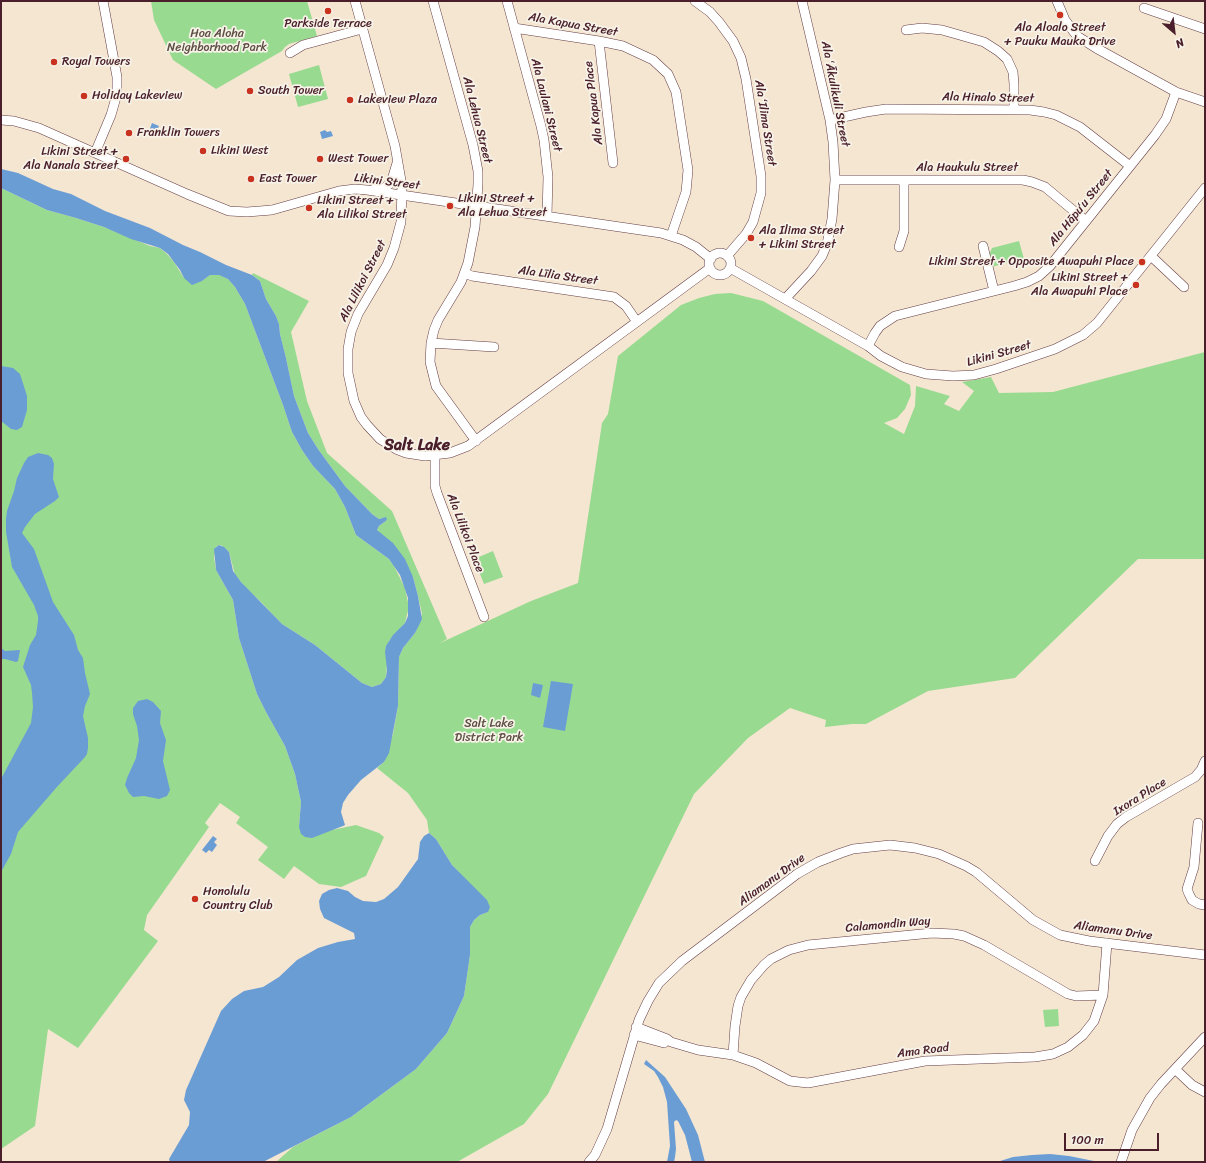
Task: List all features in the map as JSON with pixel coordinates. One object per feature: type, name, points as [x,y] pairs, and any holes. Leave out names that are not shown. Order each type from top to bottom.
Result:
[{"type":"street","points":[[95,153],[111,115],[117,94],[117,77],[103,1]]},
{"type":"street","name":"Ala Lilikoi Street","points":[[355,1],[398,158],[402,196],[401,222],[394,248],[387,264],[358,314],[351,332],[348,349],[348,373],[352,394],[357,409],[373,433],[380,439],[396,450],[416,456],[435,456],[459,450],[476,441],[710,268]]},
{"type":"street","name":"Ala Lehua Street","points":[[433,1],[473,145],[478,171],[477,205],[473,241],[465,273],[438,320],[431,343],[430,362],[436,386],[476,441]]},
{"type":"street","name":"Ala Laulani Street","points":[[507,1],[541,126],[545,146],[548,184],[547,216]]},
{"type":"street","name":"Ala ʻĀkulikuli Street","points":[[786,298],[817,264],[827,244],[832,219],[835,180],[834,142],[830,120],[802,1]]},
{"type":"street","points":[[1057,1],[1065,20],[1077,36],[1176,92],[1205,102]]},
{"type":"street","name":"Ala ʻIlima Street","points":[[699,2],[710,12],[726,31],[741,58],[746,79],[761,176],[761,193],[753,222],[746,234],[727,256]]},
{"type":"street","points":[[1144,8],[1205,29]]},
{"type":"street","name":"Ala Kapua Street","points":[[514,28],[623,46],[653,60],[668,74],[676,92],[688,170],[686,192],[671,236]]},
{"type":"street","points":[[906,30],[922,28],[942,30],[984,42],[998,51],[1007,59],[1014,76],[1014,110]]},
{"type":"street","points":[[290,53],[303,45],[362,29]]},
{"type":"street","name":"Ala Kapua Place","points":[[599,41],[613,163]]},
{"type":"street","name":"Ala Hāpuʻu Street","points":[[868,346],[880,326],[895,316],[994,292],[1021,284],[1039,276],[1050,266],[1163,124],[1176,92]]},
{"type":"street","name":"Ala Hinalo Street","points":[[830,120],[886,109],[1014,110],[1044,112],[1069,121],[1090,134],[1130,166]]},
{"type":"street","name":"Likini Street","points":[[1,120],[14,121],[35,126],[188,194],[237,212],[272,210],[339,191],[355,189],[367,190],[645,230],[671,236],[696,247],[711,258]]},
{"type":"street","points":[[367,190],[384,188],[391,183],[398,158]]},
{"type":"street","name":"Ala Haukulu Street","points":[[835,180],[1024,180],[1045,187],[1086,221]]},
{"type":"street","points":[[899,247],[904,231],[904,180]]},
{"type":"street","name":"Likini Street","points":[[730,268],[786,298],[896,364],[912,371],[926,374],[953,376],[974,375],[1016,363],[1055,349],[1083,335],[1097,323],[1204,191]]},
{"type":"street","points":[[983,246],[994,292]]},
{"type":"street","points":[[720,253],[727,256],[731,261],[728,271],[722,275],[715,274],[709,265],[711,258],[720,253]]},
{"type":"street","points":[[1151,256],[1184,287]]},
{"type":"street","name":"Ala Līlia Street","points":[[465,273],[472,276],[614,297],[626,306],[637,322]]},
{"type":"street","points":[[431,343],[494,347]]},
{"type":"street","name":"Ala Lilikoi Place","points":[[435,456],[435,486],[439,502],[484,617]]},
{"type":"street","name":"Ixora Place","points":[[1095,861],[1108,836],[1117,824],[1126,817],[1195,777],[1201,770],[1205,761]]},
{"type":"street","points":[[1198,823],[1194,870],[1187,888],[1188,894],[1192,900],[1205,905]]},
{"type":"street","name":"Aliamanu Drive","points":[[589,1162],[599,1148],[607,1129],[642,1011],[653,992],[666,975],[682,961],[797,874],[818,862],[853,849],[890,846],[915,848],[939,854],[976,872],[1033,920],[1052,932],[1060,935],[1079,940],[1107,944],[1205,954]]},
{"type":"street","name":"Calamondin Way","points":[[734,1055],[737,1011],[741,997],[750,980],[764,965],[780,954],[808,944],[932,933],[954,934],[964,936],[984,945],[1068,994],[1076,996],[1103,995]]},
{"type":"street","name":"Ama Road","points":[[635,1031],[667,1039],[671,1042],[698,1050],[734,1055],[756,1063],[790,1081],[808,1083],[930,1060],[1035,1057],[1060,1051],[1068,1047],[1083,1035],[1094,1021],[1103,995],[1107,944]]},
{"type":"street","points":[[1121,1162],[1132,1130],[1150,1098],[1205,1037]]},
{"type":"street","points":[[1175,1069],[1192,1085],[1205,1092]]},
{"type":"green space","name":"Hoa Aloha Neighborhood Park","points":[[151,1],[307,1],[317,36],[289,44],[282,51],[216,89],[173,60],[154,20]]},
{"type":"green space","points":[[319,65],[328,99],[298,107],[289,74]]},
{"type":"green space","name":"Honolulu Country Club","points":[[1,188],[47,210],[104,227],[150,246],[160,248],[174,262],[184,278],[202,281],[210,275],[220,275],[228,279],[235,287],[245,304],[292,432],[313,466],[335,489],[345,507],[356,535],[389,559],[394,566],[405,588],[409,607],[405,623],[389,641],[386,677],[381,684],[372,687],[362,683],[315,645],[282,624],[235,575],[229,552],[221,545],[217,546],[214,557],[216,570],[233,600],[239,638],[257,694],[285,746],[295,774],[301,802],[299,827],[327,831],[356,825],[379,833],[384,837],[366,876],[341,887],[319,884],[294,866],[284,879],[258,860],[268,847],[236,823],[240,817],[220,803],[205,823],[209,827],[147,915],[144,930],[158,941],[78,1048],[48,1029],[35,1126],[1,1149]]},
{"type":"green space","points":[[1019,241],[1024,259],[991,267],[989,255],[992,248]]},
{"type":"green space","name":"Salt Lake District Park","points":[[253,273],[309,301],[291,332],[307,401],[327,453],[392,511],[447,639],[438,644],[531,601],[578,583],[602,423],[608,414],[618,356],[681,305],[715,294],[731,293],[763,301],[910,385],[911,395],[905,409],[897,418],[884,423],[904,434],[915,406],[916,386],[950,396],[944,404],[959,411],[974,391],[962,382],[991,377],[999,393],[1053,392],[1205,352],[1205,559],[1138,559],[1015,678],[928,691],[866,724],[825,727],[826,720],[790,708],[748,738],[694,794],[548,1094],[524,1124],[457,1162],[276,1162],[293,1147],[351,1117],[416,1069],[447,1033],[464,996],[470,955],[470,927],[474,920],[480,915],[488,912],[464,878],[452,865],[436,839],[429,833],[427,820],[408,793],[377,768],[384,762],[393,734],[398,706],[399,657],[403,648],[415,633],[422,614],[418,596],[413,577],[377,530],[379,526],[387,520],[383,518],[379,519],[372,514],[345,486],[308,433],[294,396],[279,324],[266,299],[260,281],[252,275]]},
{"type":"green space","points":[[493,551],[503,577],[484,584],[474,559]]},
{"type":"green space","points":[[1058,1009],[1059,1026],[1045,1027],[1043,1010]]},
{"type":"water","points":[[152,123],[159,126],[154,137],[148,134]]},
{"type":"water","points":[[325,130],[327,132],[331,131],[333,136],[322,139],[320,132]]},
{"type":"water","points":[[1,169],[18,173],[53,189],[71,194],[105,211],[150,228],[226,265],[252,275],[260,281],[266,299],[279,324],[294,396],[308,433],[345,486],[372,514],[379,519],[386,517],[387,520],[379,526],[377,530],[393,543],[405,559],[413,577],[422,619],[415,633],[403,648],[399,657],[398,706],[389,753],[384,762],[361,780],[343,803],[341,812],[345,825],[312,838],[305,837],[301,834],[299,827],[301,802],[295,774],[285,746],[257,694],[239,638],[233,600],[216,570],[214,549],[219,545],[224,547],[229,552],[233,571],[241,582],[282,624],[315,645],[362,683],[372,687],[381,684],[386,677],[386,646],[393,635],[405,623],[408,616],[408,598],[400,575],[389,559],[356,535],[345,507],[335,489],[313,466],[302,450],[292,432],[245,304],[235,287],[228,279],[219,275],[210,275],[202,281],[192,285],[184,278],[168,254],[160,248],[131,239],[104,227],[47,210],[1,188]]},
{"type":"water","points":[[1,366],[13,368],[20,374],[27,396],[27,410],[22,427],[17,430],[11,429],[1,421]]},
{"type":"water","points":[[38,453],[48,455],[52,458],[54,464],[53,479],[59,497],[35,514],[22,533],[34,549],[53,602],[74,635],[78,650],[83,658],[90,694],[83,716],[88,738],[88,748],[85,757],[18,832],[11,854],[1,872],[1,779],[31,723],[33,707],[31,685],[23,667],[30,645],[36,635],[38,621],[38,616],[34,605],[12,567],[6,532],[6,519],[17,478],[24,463],[28,457]]},
{"type":"water","points":[[1,648],[5,651],[20,650],[18,661],[16,662],[1,659]]},
{"type":"water","points":[[551,681],[573,684],[565,731],[543,727]]},
{"type":"water","points":[[533,683],[543,685],[540,698],[531,695]]},
{"type":"water","points":[[147,699],[153,702],[161,711],[160,723],[166,740],[163,761],[170,790],[167,796],[159,799],[144,796],[133,797],[125,785],[136,758],[139,740],[133,708],[138,701]]},
{"type":"water","points":[[429,833],[436,839],[452,865],[487,900],[490,907],[488,912],[480,915],[474,920],[470,927],[470,955],[464,996],[447,1033],[416,1069],[351,1117],[263,1162],[170,1162],[169,1159],[189,1125],[190,1112],[184,1100],[186,1090],[221,1011],[232,999],[244,991],[263,987],[279,977],[297,960],[318,948],[355,939],[354,933],[324,918],[320,909],[319,901],[322,894],[337,888],[348,891],[363,901],[376,902],[384,899],[398,887],[418,859],[420,842],[424,836]]},
{"type":"water","points":[[213,836],[217,839],[214,842],[217,845],[212,852],[209,850],[206,853],[202,850]]},
{"type":"water","points":[[646,1060],[665,1077],[686,1109],[698,1135],[705,1162],[692,1162],[685,1135],[678,1121],[676,1120],[674,1122],[676,1149],[674,1162],[667,1162],[670,1146],[667,1102],[663,1087],[658,1077],[654,1071],[644,1064]]},
{"type":"water","points":[[1050,1154],[1099,1162],[997,1162],[1013,1157]]},
{"type":"place","name":"Parkside Terrace","points":[[328,11]]},
{"type":"place","name":"Ala Aloalo Street + Puuku Mauka Drive","points":[[1060,15]]},
{"type":"place","name":"Royal Towers","points":[[54,62]]},
{"type":"place","name":"South Tower","points":[[250,91]]},
{"type":"place","name":"Holiday Lakeview","points":[[84,96]]},
{"type":"place","name":"Lakeview Plaza","points":[[350,100]]},
{"type":"place","name":"Franklin Towers","points":[[129,133]]},
{"type":"place","name":"Likini West","points":[[203,151]]},
{"type":"place","name":"Likini Street + Ala Nanala Street","points":[[126,159]]},
{"type":"place","name":"West Tower","points":[[320,159]]},
{"type":"place","name":"East Tower","points":[[251,179]]},
{"type":"place","name":"Likini Street + Ala Lehua Street","points":[[450,206]]},
{"type":"place","name":"Likini Street + Ala Lilikoi Street","points":[[309,208]]},
{"type":"place","name":"Ala Ilima Street + Likini Street","points":[[751,238]]},
{"type":"place","name":"Likini Street + Opposite Awapuhi Place","points":[[1142,262]]},
{"type":"place","name":"Likini Street + Ala Awapuhi Place","points":[[1136,285]]},
{"type":"place","name":"Honolulu Country Club","points":[[195,899]]},
{"type":"district","name":"Salt Lake","points":[[417,446]]}]
